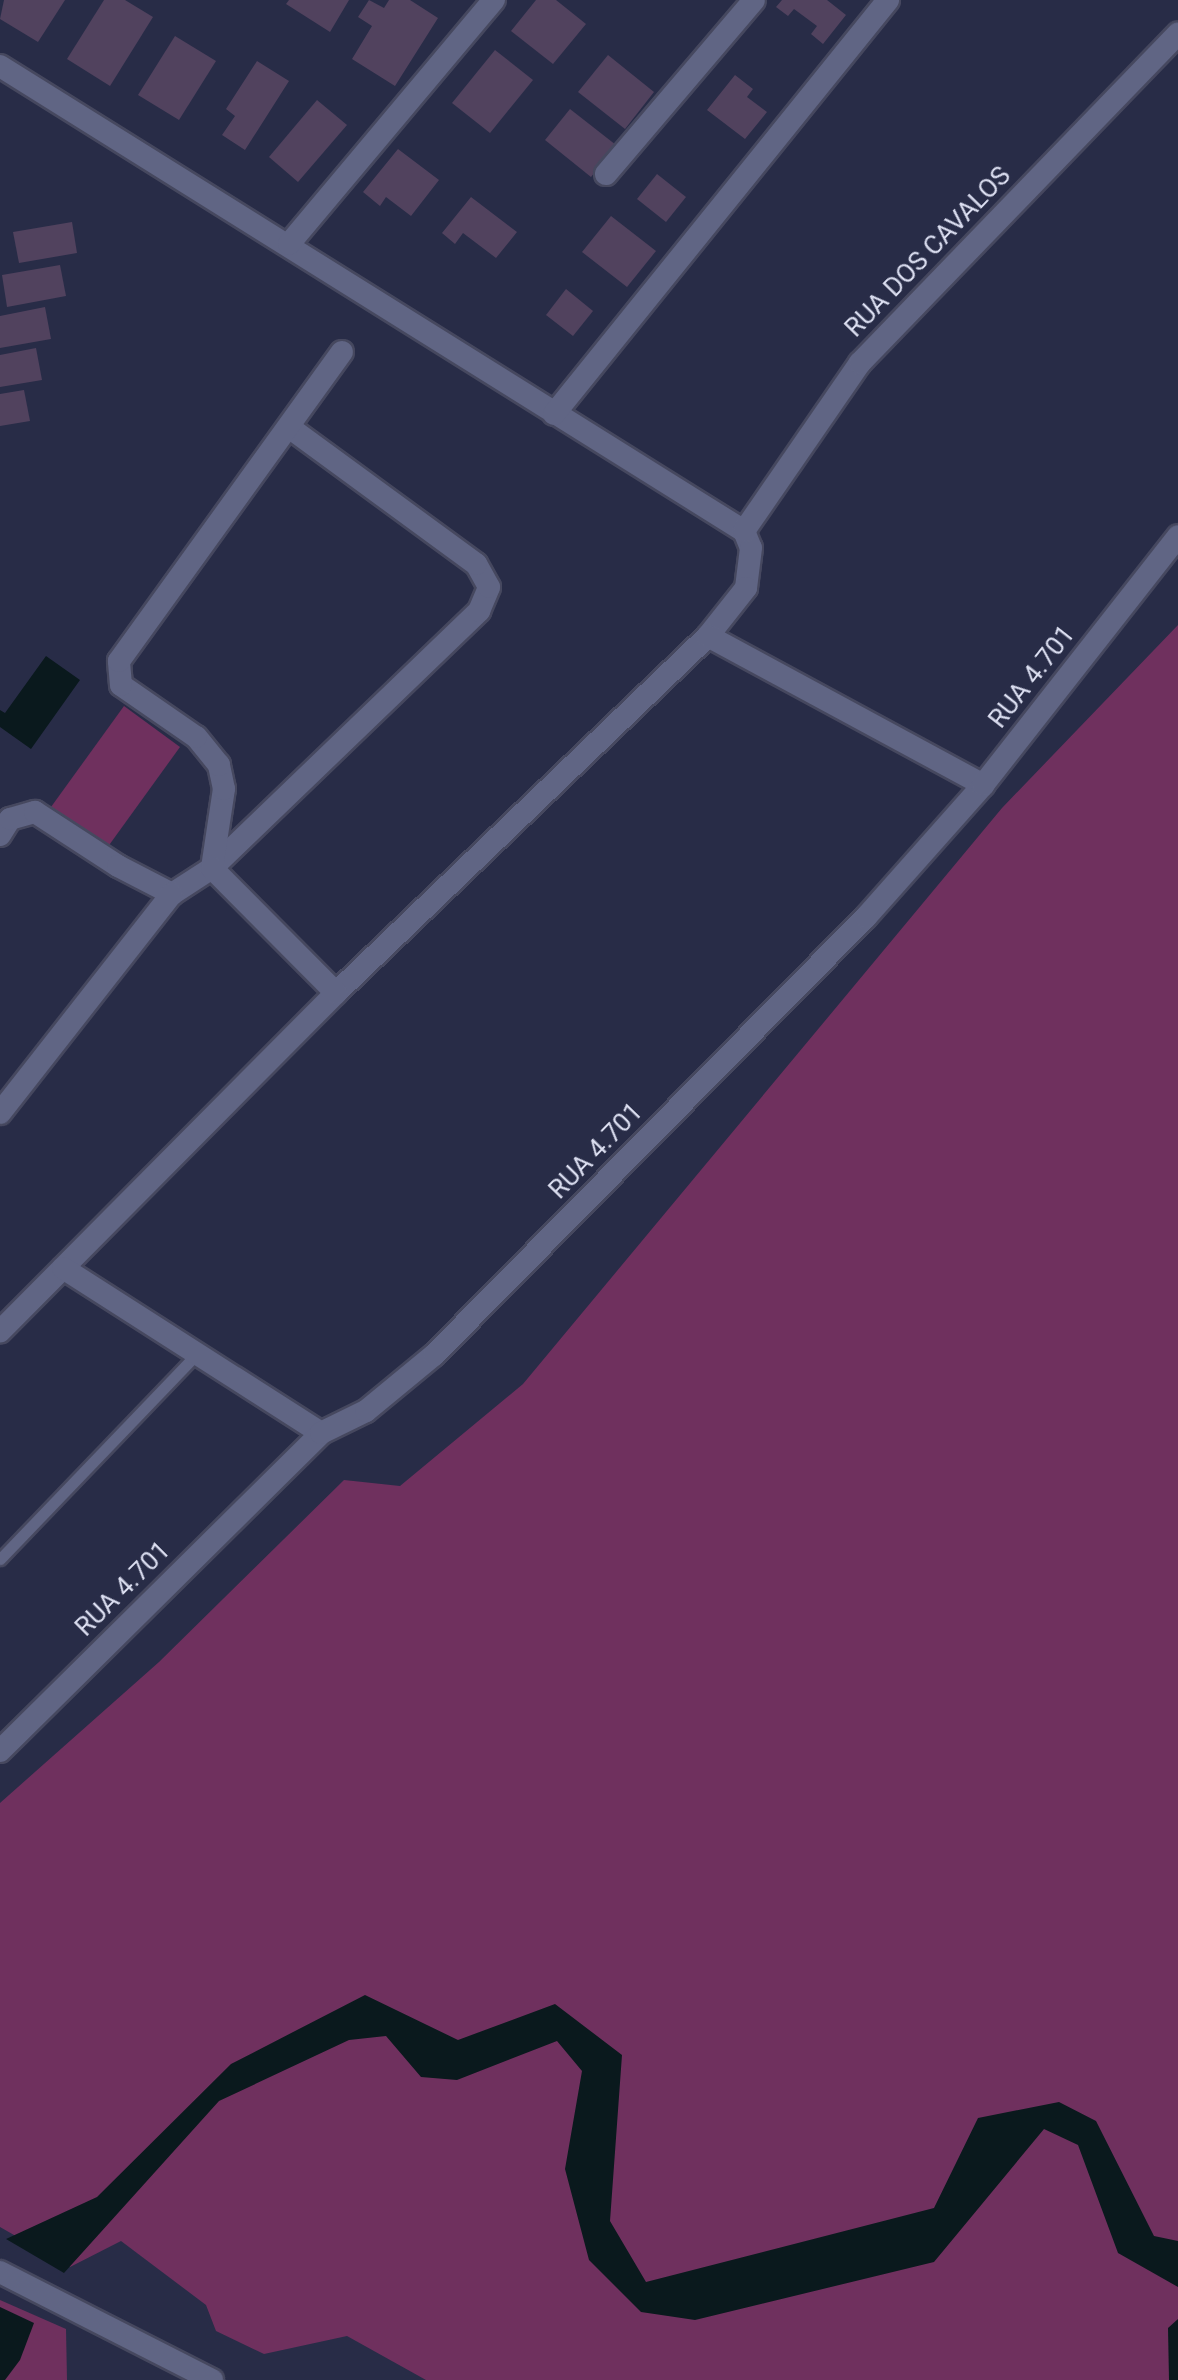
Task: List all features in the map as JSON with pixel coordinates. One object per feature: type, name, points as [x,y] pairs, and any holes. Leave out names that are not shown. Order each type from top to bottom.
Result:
[{"type":"street","points":[[289,244],[494,0]]},
{"type":"street","points":[[606,174],[754,0]]},
{"type":"street","points":[[554,414],[888,0]]},
{"type":"street","name":"RUA DOS CAVALOS","points":[[744,531],[860,363],[1178,34]]},
{"type":"street","points":[[0,66],[744,531],[751,548],[746,588],[708,636],[336,993],[0,1331]]},
{"type":"street","points":[[212,868],[224,789],[219,765],[196,737],[121,685],[119,661],[342,352]]},
{"type":"street","points":[[0,1113],[172,894],[212,868],[430,663],[479,611],[489,587],[476,564],[290,428]]},
{"type":"street","name":"RUA 4.701","points":[[0,1751],[321,1433],[398,1389],[516,1275],[866,917],[983,785],[1178,536]]},
{"type":"street","points":[[708,636],[983,785]]},
{"type":"street","points":[[0,835],[10,819],[35,812],[118,866],[172,894]]},
{"type":"street","points":[[212,868],[336,993]]},
{"type":"street","points":[[63,1268],[195,1356],[321,1433]]},
{"type":"street","points":[[0,2272],[212,2380]]},
{"type":"lane","points":[[0,1559],[195,1356]]},
{"type":"shaded area","points":[[1178,625],[1178,2380],[426,2380],[347,2336],[264,2354],[216,2331],[206,2305],[121,2241],[70,2267],[0,2227],[0,1803],[159,1662],[344,1480],[400,1486],[523,1384],[1002,808]]},
{"type":"shaded area","points":[[46,656],[80,680],[31,749],[0,727],[0,710],[5,713]]},
{"type":"shaded area","points":[[124,706],[180,747],[107,848],[51,807]]},
{"type":"shaded area","points":[[365,1995],[458,2040],[555,2004],[622,2055],[610,2221],[646,2282],[934,2208],[978,2118],[1059,2102],[1096,2121],[1154,2236],[1178,2241],[1178,2287],[1118,2253],[1078,2145],[1044,2129],[934,2262],[695,2320],[641,2312],[589,2260],[565,2169],[582,2071],[557,2041],[457,2080],[421,2077],[386,2036],[349,2040],[219,2101],[64,2273],[6,2239],[97,2197],[231,2064]]},
{"type":"shaded area","points":[[0,2300],[66,2329],[67,2380],[0,2380]]},
{"type":"shaded area","points":[[0,2307],[34,2323],[20,2360],[5,2380],[0,2380]]},
{"type":"shaded area","points":[[1178,2319],[1178,2380],[1169,2380],[1168,2328]]},
{"type":"building","points":[[4,0],[65,0],[38,42],[0,19]]},
{"type":"building","points":[[104,0],[125,0],[153,17],[110,86],[67,59]]},
{"type":"building","points":[[289,0],[349,0],[330,32],[286,4]]},
{"type":"building","points":[[369,0],[384,8],[389,0],[410,0],[438,18],[395,86],[352,59],[372,26],[358,17]]},
{"type":"building","points":[[536,0],[556,0],[586,24],[553,64],[511,31]]},
{"type":"building","points":[[782,0],[827,0],[846,15],[823,44],[811,34],[817,26],[794,9],[788,16],[776,7]]},
{"type":"building","points":[[175,36],[216,61],[179,120],[138,95]]},
{"type":"building","points":[[495,50],[533,80],[490,133],[452,103]]},
{"type":"building","points":[[608,55],[654,92],[625,129],[578,92]]},
{"type":"building","points":[[257,61],[289,81],[245,150],[222,135],[235,116],[226,109]]},
{"type":"building","points":[[735,75],[753,89],[747,97],[767,112],[745,139],[707,110]]},
{"type":"building","points":[[317,100],[347,125],[298,182],[269,157]]},
{"type":"building","points":[[570,109],[616,145],[591,177],[545,140]]},
{"type":"building","points":[[398,149],[439,180],[411,216],[386,197],[380,206],[363,192]]},
{"type":"building","points":[[657,174],[686,197],[666,222],[637,199]]},
{"type":"building","points":[[471,197],[517,232],[496,258],[463,233],[455,244],[442,233]]},
{"type":"building","points":[[611,216],[656,251],[627,287],[582,252]]},
{"type":"building","points":[[72,222],[77,253],[19,263],[13,232]]},
{"type":"building","points":[[60,265],[66,296],[7,307],[2,275]]},
{"type":"building","points":[[566,289],[593,311],[573,336],[546,315]]},
{"type":"building","points":[[45,307],[51,339],[0,348],[0,316]]},
{"type":"building","points":[[36,348],[42,380],[0,387],[0,355]]},
{"type":"building","points":[[24,390],[30,421],[0,426],[0,394]]}]
